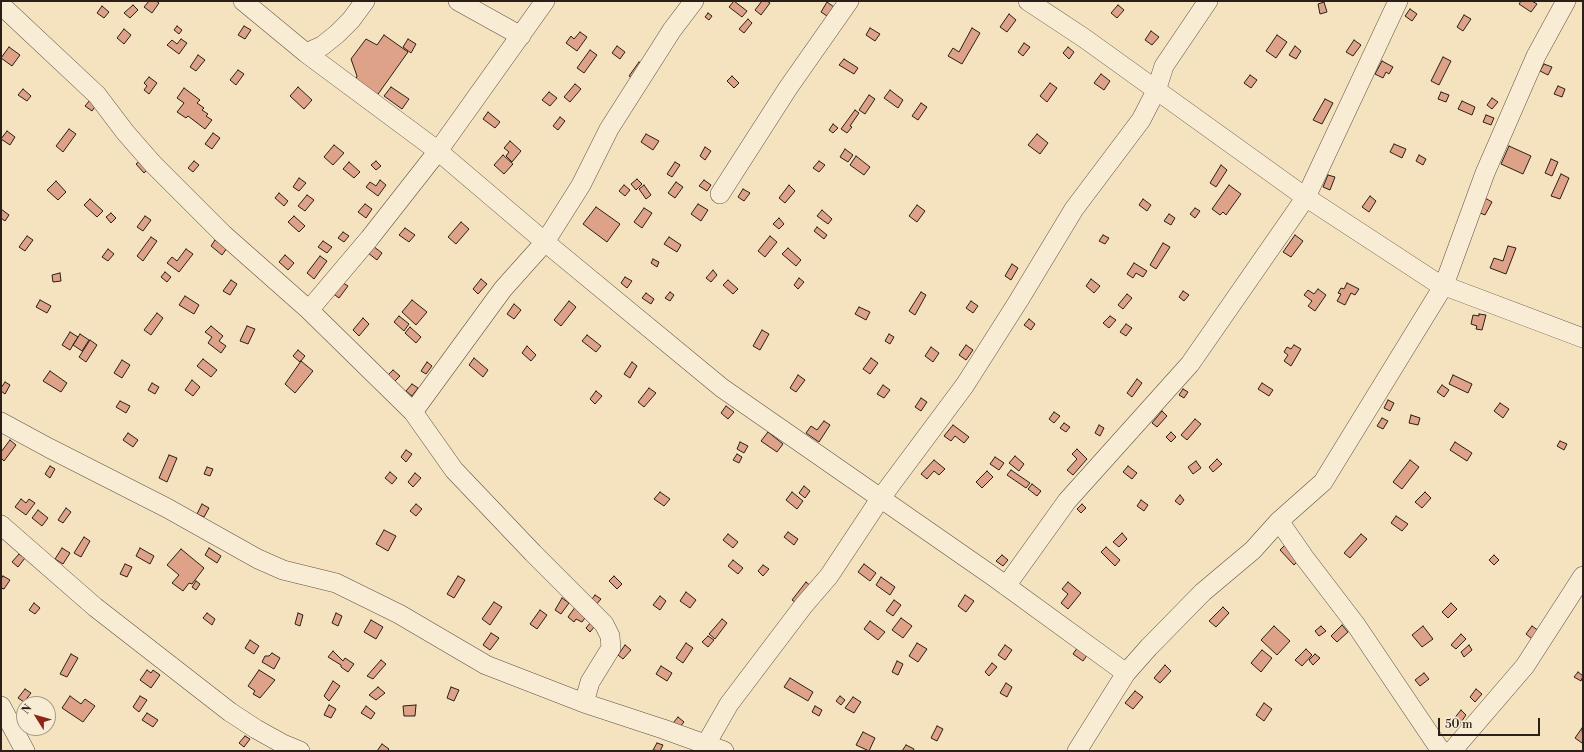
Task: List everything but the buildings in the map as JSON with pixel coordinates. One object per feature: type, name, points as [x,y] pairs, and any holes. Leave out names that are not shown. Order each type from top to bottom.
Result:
[{"type":"street","points":[[243,1],[306,53],[438,151],[544,242],[722,388],[1006,586],[1126,673]]},
{"type":"street","points":[[306,53],[322,46],[338,34],[365,1]]},
{"type":"street","points":[[458,1],[521,36]]},
{"type":"street","points":[[309,310],[369,240],[438,151],[545,1]]},
{"type":"street","points":[[413,412],[504,289],[544,242],[581,185],[609,129],[672,30],[694,1]]},
{"type":"street","points":[[720,194],[788,88],[849,1]]},
{"type":"street","points":[[704,748],[729,704],[804,605],[829,576],[880,499],[965,385],[1024,294],[1074,209],[1141,120],[1156,91],[1164,66],[1208,1]]},
{"type":"street","points":[[1006,586],[1067,502],[1190,364],[1306,197],[1398,1]]},
{"type":"street","points":[[1076,751],[1126,673],[1149,647],[1198,597],[1253,550],[1279,521],[1323,482],[1444,285],[1485,173],[1536,56],[1566,1]]},
{"type":"street","points":[[1035,3],[1306,197],[1437,283],[1583,338]]},
{"type":"street","points":[[2,5],[97,95],[125,132],[153,164],[223,234],[309,310],[413,412],[454,470],[533,553],[604,624],[610,636],[611,648],[590,682],[584,703]]},
{"type":"street","points":[[1,422],[167,508],[258,559],[283,570],[336,583],[399,614],[486,666],[584,703],[664,729],[704,748],[724,751]]},
{"type":"street","points":[[1279,521],[1304,557],[1356,625],[1441,751]]},
{"type":"street","points":[[1,525],[95,608],[230,712],[270,737],[300,751]]},
{"type":"street","points":[[1452,751],[1525,666],[1583,576]]},
{"type":"street","points":[[1,706],[25,751]]}]
